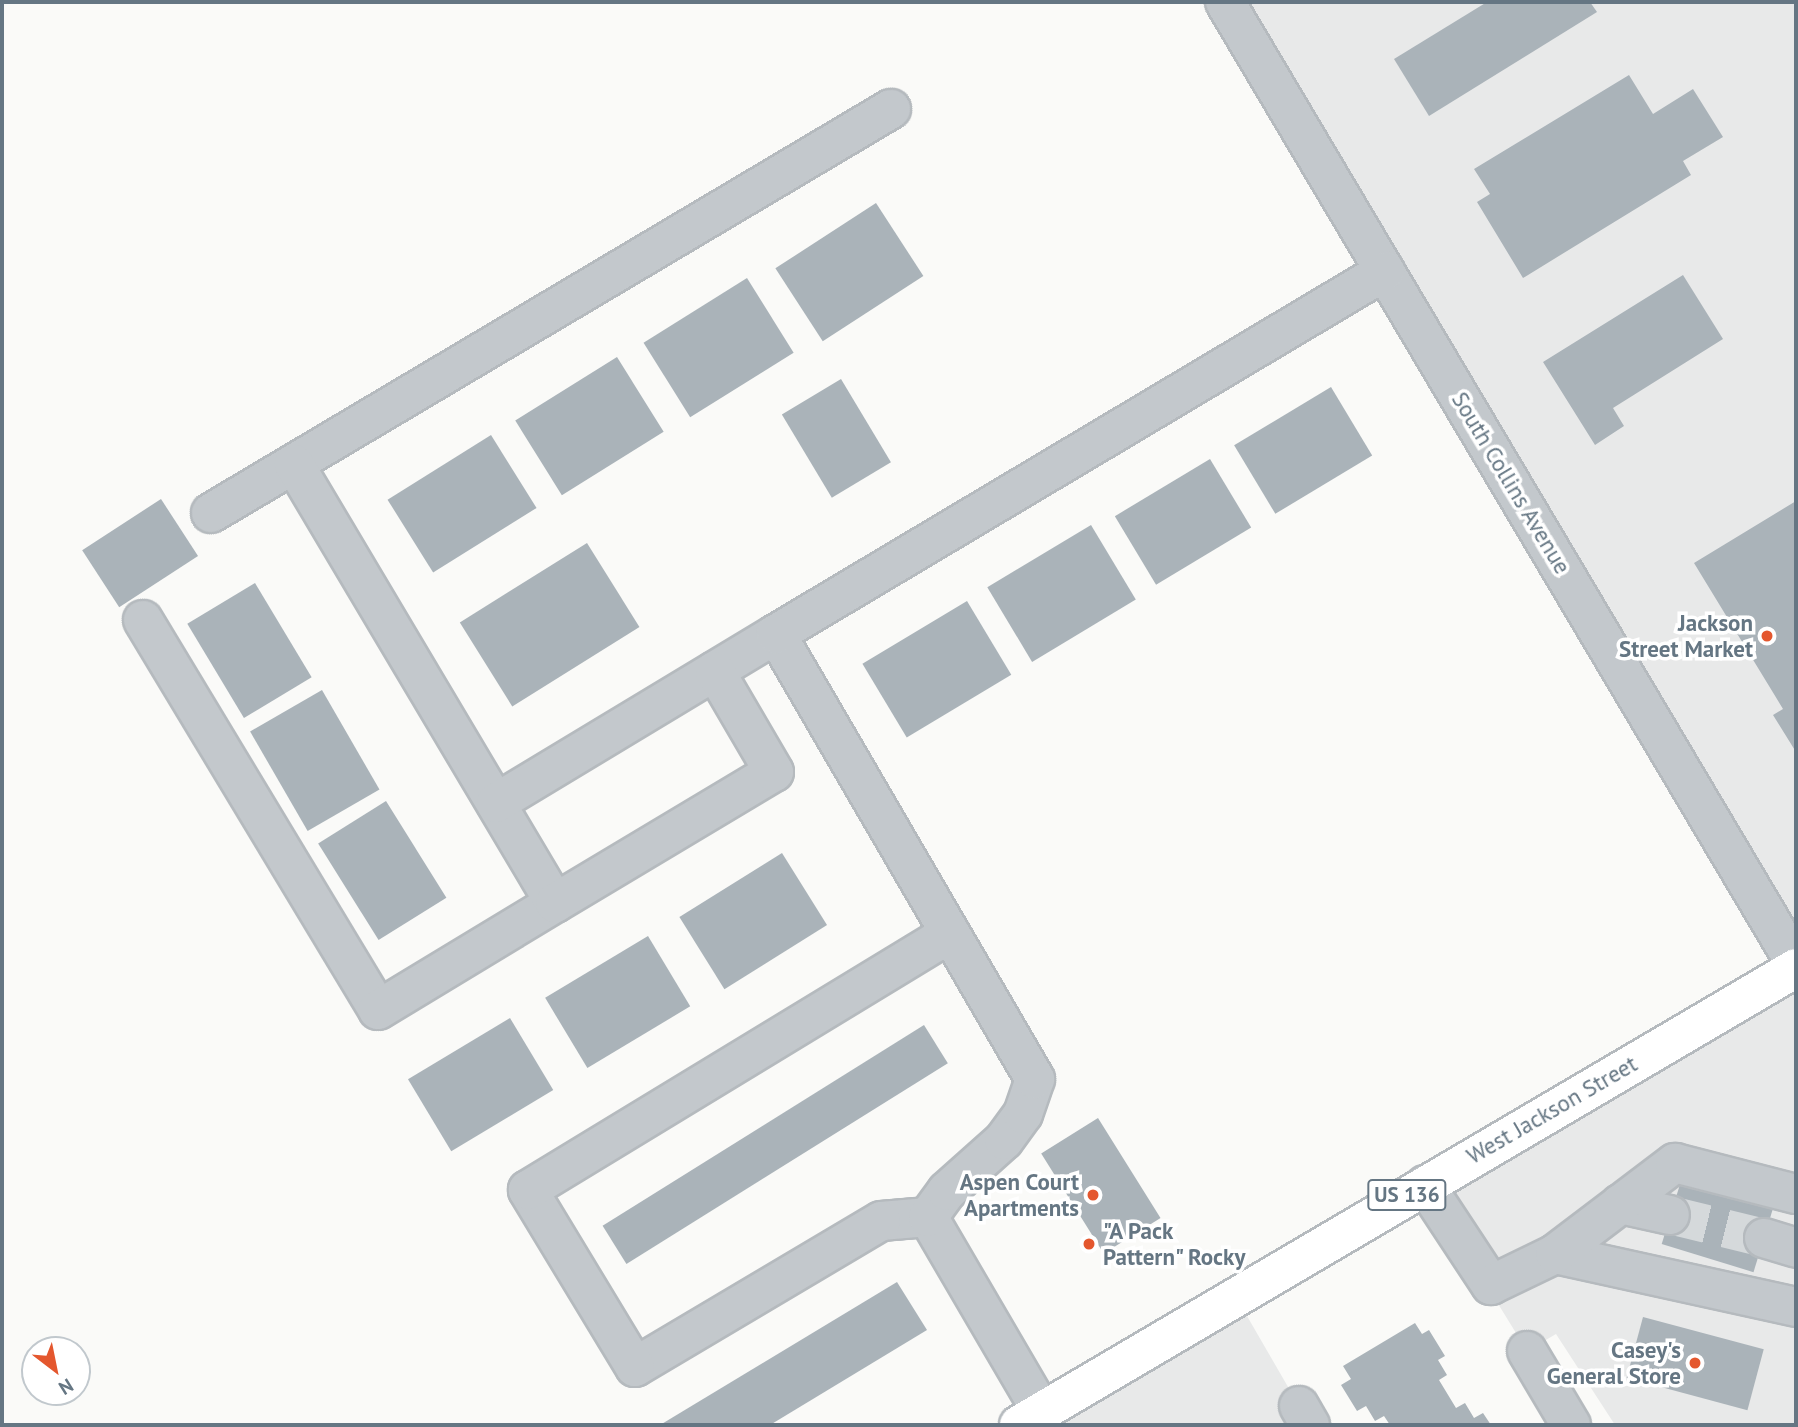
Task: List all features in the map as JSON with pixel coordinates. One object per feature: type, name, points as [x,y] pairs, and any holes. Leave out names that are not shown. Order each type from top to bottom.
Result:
[{"type":"main road","name":"West Jackson Street","points":[[1030,1419],[1796,966]]},
{"type":"street","name":"South Collins Avenue","points":[[1225,2],[1796,966]]},
{"type":"street","points":[[211,513],[891,108]]},
{"type":"street","points":[[496,803],[1385,271]]},
{"type":"street","points":[[294,464],[555,903]]},
{"type":"street","points":[[143,620],[378,1010],[774,772],[715,671]]},
{"type":"street","points":[[776,634],[1035,1079],[1023,1114],[1004,1140],[947,1191],[928,1217],[881,1221],[635,1367],[528,1190],[950,933]]},
{"type":"street","points":[[1425,1185],[1491,1285],[1555,1254],[1675,1163],[1796,1194]]},
{"type":"street","points":[[1620,1204],[1670,1215]]},
{"type":"street","points":[[928,1217],[1030,1419]]},
{"type":"street","points":[[1555,1254],[1796,1307]]},
{"type":"street","points":[[1527,1350],[1571,1425]]},
{"type":"shaded area","points":[[1225,2],[1796,2],[1796,964]]},
{"type":"shaded area","points":[[1796,968],[1796,1425],[1615,1425],[1556,1334],[1527,1351],[1425,1185]]},
{"type":"shaded area","points":[[1236,1297],[1310,1425],[1019,1425]]},
{"type":"building","points":[[1487,2],[1590,2],[1597,12],[1429,116],[1394,59]]},
{"type":"building","points":[[1629,75],[1653,114],[1693,89],[1723,137],[1683,161],[1691,175],[1523,278],[1477,202],[1490,194],[1474,169]]},
{"type":"building","points":[[876,203],[923,276],[823,341],[775,268]]},
{"type":"building","points":[[1683,275],[1723,339],[1613,408],[1624,426],[1595,445],[1543,362]]},
{"type":"building","points":[[747,278],[794,353],[690,417],[644,343]]},
{"type":"building","points":[[617,357],[664,432],[562,495],[515,421]]},
{"type":"building","points":[[841,379],[891,462],[832,498],[782,415]]},
{"type":"building","points":[[1331,387],[1372,456],[1275,514],[1234,445]]},
{"type":"building","points":[[491,435],[537,508],[433,573],[388,500]]},
{"type":"building","points":[[1210,459],[1251,528],[1156,585],[1115,516]]},
{"type":"building","points":[[161,499],[198,556],[119,607],[82,550]]},
{"type":"building","name":"Jackson Street Market","points":[[1796,501],[1796,752],[1773,715],[1783,709],[1694,563]]},
{"type":"building","points":[[1091,525],[1136,600],[1032,662],[987,587]]},
{"type":"building","points":[[587,543],[639,627],[512,706],[460,622]]},
{"type":"building","points":[[255,583],[312,677],[244,718],[187,624]]},
{"type":"building","points":[[967,601],[1011,675],[907,738],[862,664]]},
{"type":"building","points":[[322,690],[380,790],[308,831],[250,732]]},
{"type":"building","points":[[386,801],[446,898],[379,940],[318,843]]},
{"type":"building","points":[[782,853],[827,925],[724,989],[679,917]]},
{"type":"building","points":[[648,936],[690,1006],[587,1068],[545,998]]},
{"type":"building","points":[[510,1018],[553,1090],[451,1151],[408,1079]]},
{"type":"building","points":[[924,1025],[948,1063],[626,1264],[603,1226]]},
{"type":"building","points":[[1098,1118],[1161,1218],[1104,1254],[1041,1154]]},
{"type":"building","points":[[1681,1181],[1773,1209],[1754,1272],[1662,1244]]},
{"type":"building","points":[[897,1282],[927,1330],[770,1425],[660,1425]]},
{"type":"building","name":"Casey's General Store","points":[[1643,1317],[1764,1349],[1747,1410],[1627,1378]]},
{"type":"building","points":[[1415,1323],[1422,1334],[1429,1330],[1445,1356],[1438,1360],[1447,1375],[1439,1380],[1456,1408],[1465,1403],[1474,1418],[1483,1413],[1491,1425],[1390,1425],[1384,1416],[1375,1421],[1366,1406],[1357,1411],[1341,1385],[1351,1379],[1343,1366]]},
{"type":"tunnel","points":[[1670,1215],[1764,1238]]},
{"type":"place","name":"Jackson Street Market","points":[[1767,636]]},
{"type":"place","name":"Aspen Court Apartments","points":[[1093,1195]]},
{"type":"place","name":"\"A Pack Pattern\" Rocky","points":[[1089,1244]]},
{"type":"place","name":"Casey's General Store","points":[[1695,1363]]}]
